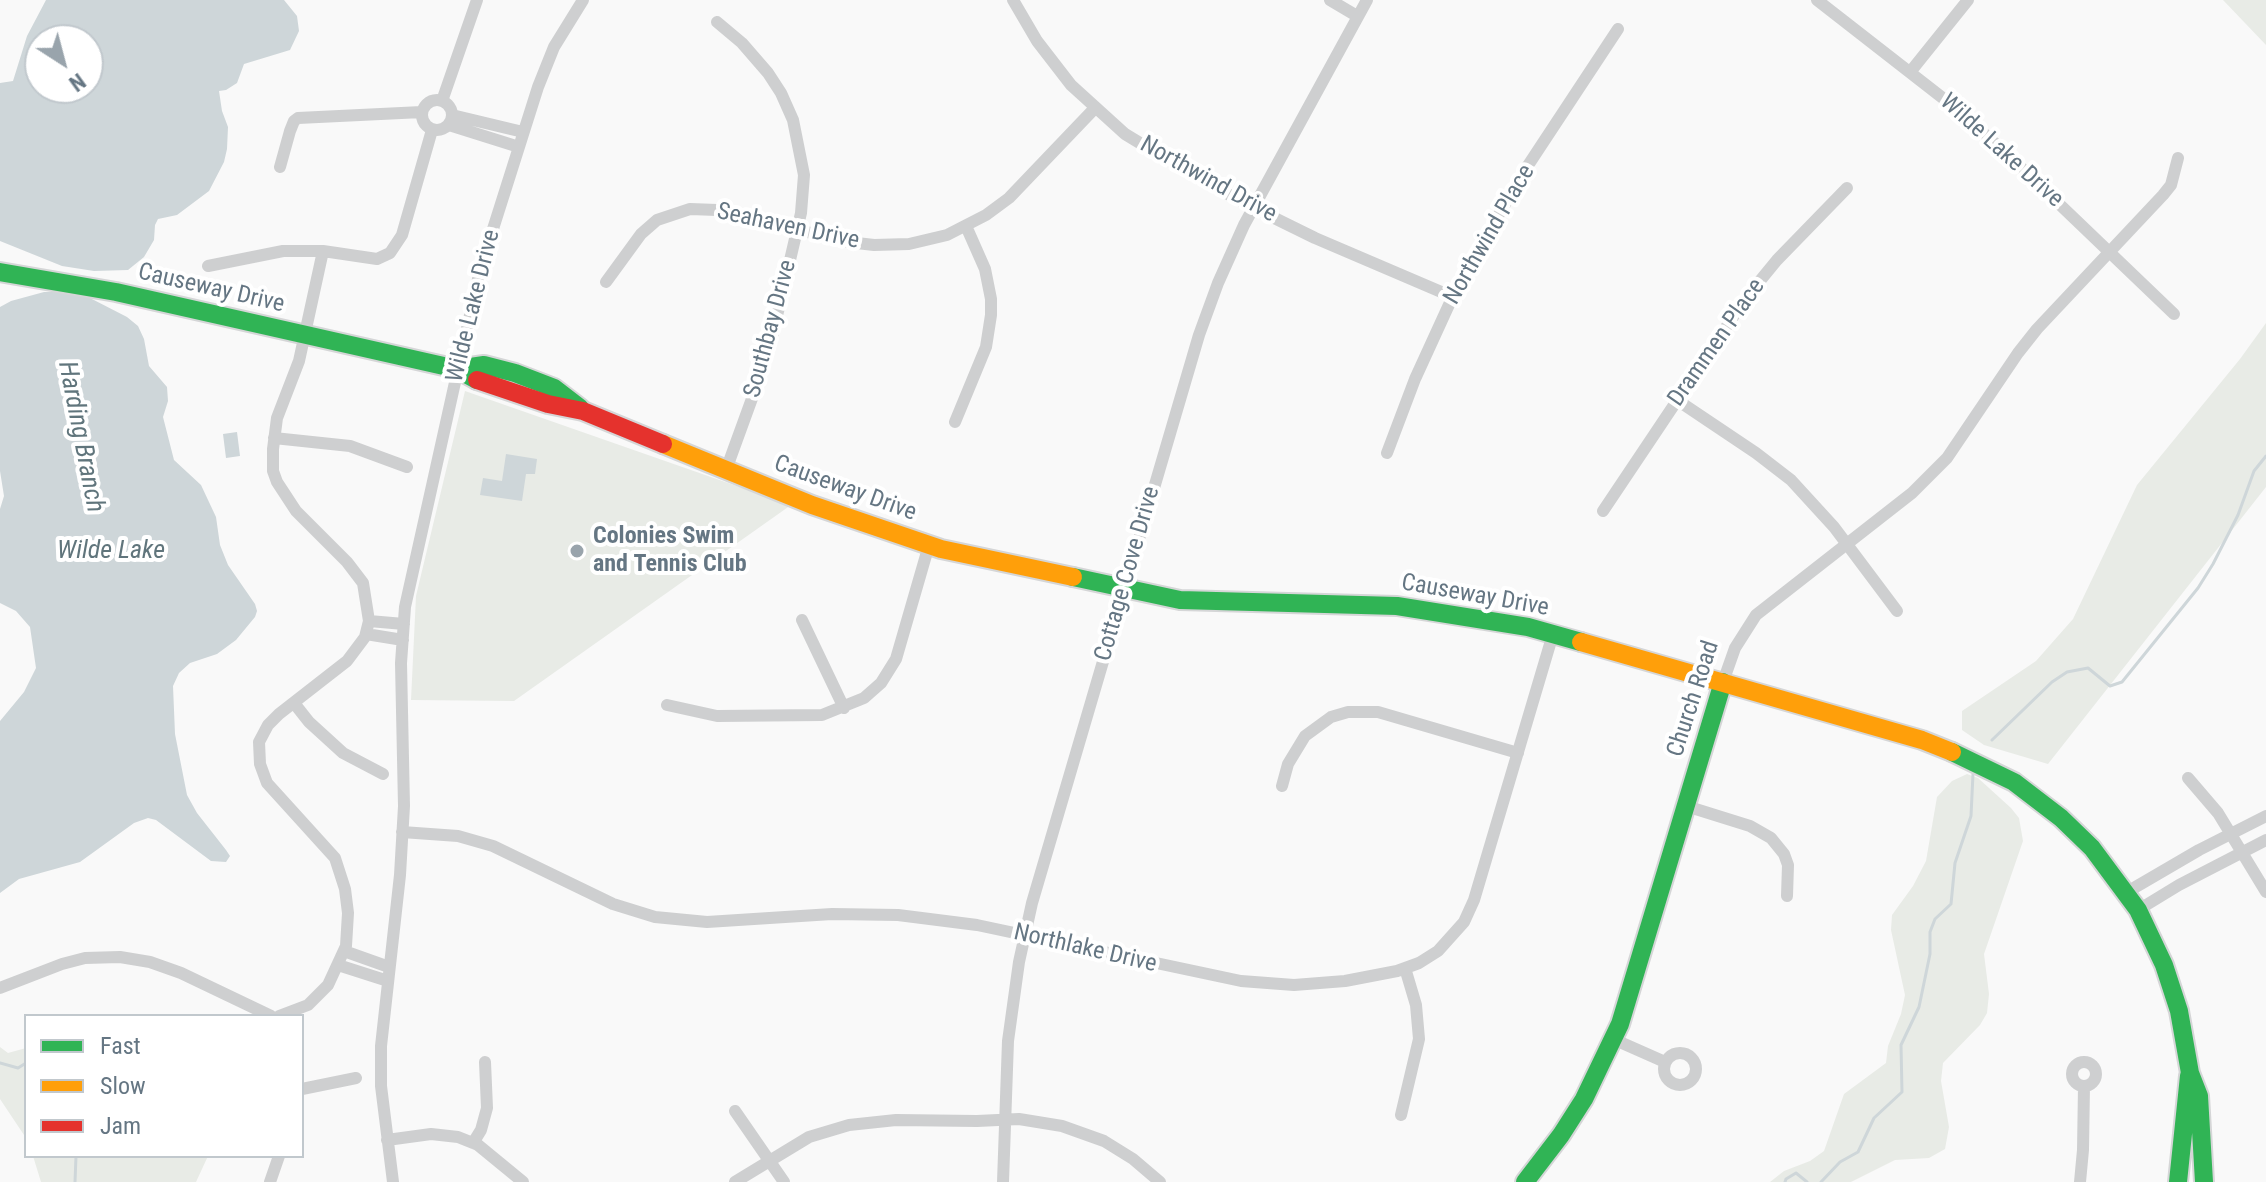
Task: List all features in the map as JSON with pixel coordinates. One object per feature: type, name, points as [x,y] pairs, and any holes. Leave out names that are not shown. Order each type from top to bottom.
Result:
[{"type":"street","points":[[442,101],[477,0]]},
{"type":"street","name":"Wilde Lake Drive","points":[[393,1182],[381,1086],[381,1046],[402,832],[403,640],[414,560],[480,270],[523,132],[554,47],[583,0]]},
{"type":"street","name":"Northwind Drive","points":[[1013,0],[1046,53],[1095,108],[1125,134],[1254,208],[1315,238],[1453,297]]},
{"type":"street","points":[[1330,0],[1357,16]]},
{"type":"street","name":"Cottage Cove Drive","points":[[1003,1182],[1009,1026],[1025,935],[1209,305],[1254,208],[1367,0]]},
{"type":"street","name":"Wilde Lake Drive","points":[[1817,0],[1911,71],[2008,155],[2174,314]]},
{"type":"street","points":[[1911,71],[1968,0]]},
{"type":"street","name":"Southbay Drive","points":[[717,22],[742,43],[768,73],[793,120],[804,175],[797,230],[769,345],[726,470]]},
{"type":"street","name":"Northwind Place","points":[[1387,453],[1415,379],[1453,297],[1523,173],[1618,29]]},
{"type":"street","points":[[280,167],[290,131],[298,118],[422,112],[431,101],[442,101],[450,107],[451,120],[443,130],[432,130],[424,124],[422,112]]},
{"type":"street","name":"Seahaven Drive","points":[[606,282],[641,234],[657,220],[681,210],[717,210],[848,242],[909,244],[936,238],[966,226],[1009,198],[1095,108]]},
{"type":"street","points":[[451,120],[523,132]]},
{"type":"street","points":[[451,120],[519,147]]},
{"type":"street","points":[[208,266],[274,252],[323,251],[381,258],[397,247],[432,130]]},
{"type":"street","name":"Church Road","points":[[1525,1182],[1584,1099],[1613,1039],[1637,971],[1723,682],[1735,648],[1756,615],[1912,493],[1937,469],[1967,431],[2018,353],[2171,185],[2178,158]]},
{"type":"street","name":"Drammen Place","points":[[1603,511],[1745,299],[1785,251],[1847,188]]},
{"type":"street","points":[[955,422],[986,347],[991,315],[985,269],[966,226]]},
{"type":"street","points":[[284,1014],[315,1001],[328,985],[344,951],[348,913],[340,868],[335,858],[312,830],[273,792],[262,774],[259,742],[279,714],[347,661],[367,628],[363,583],[358,574],[296,511],[277,482],[273,462],[281,404],[299,361],[323,251]]},
{"type":"street","name":"Causeway Drive","points":[[0,272],[116,292],[457,369],[484,365],[515,373],[554,388],[583,411],[864,524],[929,545],[1180,600],[1397,606],[1470,616],[1553,634],[1922,740],[1999,773],[2061,818],[2092,848],[2127,892],[2158,951],[2174,993],[2190,1073],[2199,1096],[2204,1182]]},
{"type":"street","points":[[1677,400],[1791,480],[1818,507],[1897,611]]},
{"type":"street","points":[[274,438],[350,446],[407,467]]},
{"type":"street","points":[[667,705],[698,713],[739,716],[822,715],[864,698],[875,689],[896,659],[929,545]]},
{"type":"street","points":[[802,620],[844,708]]},
{"type":"street","points":[[367,628],[404,624]]},
{"type":"street","points":[[367,628],[403,640]]},
{"type":"street","name":"Northlake Drive","points":[[402,832],[458,836],[493,846],[613,904],[655,917],[707,922],[832,914],[898,915],[977,925],[1202,975],[1270,984],[1345,981],[1405,968],[1438,951],[1452,938],[1469,912],[1553,634]]},
{"type":"street","points":[[294,703],[309,722],[343,753],[383,774]]},
{"type":"street","points":[[1282,786],[1288,764],[1305,736],[1331,717],[1348,712],[1378,712],[1518,753]]},
{"type":"street","points":[[2188,778],[2218,813],[2266,892]]},
{"type":"street","points":[[1686,806],[1750,826],[1771,838],[1779,846],[1788,865],[1787,896]]},
{"type":"street","points":[[2127,892],[2266,816]]},
{"type":"street","points":[[2138,910],[2266,840]]},
{"type":"street","points":[[344,951],[389,967]]},
{"type":"street","points":[[0,988],[85,958],[120,957],[150,962],[181,973],[267,1014]]},
{"type":"street","points":[[338,965],[388,981]]},
{"type":"street","points":[[1401,1115],[1419,1039],[1416,1005],[1405,968]]},
{"type":"street","points":[[1613,1039],[1665,1062]]},
{"type":"street","points":[[473,1143],[481,1130],[487,1108],[485,1062]]},
{"type":"street","name":"Causeway Drive","points":[[2178,1182],[2190,1073]]},
{"type":"street","points":[[304,1089],[356,1078]]},
{"type":"street","points":[[2080,1182],[2084,1086]]},
{"type":"street","points":[[735,1111],[784,1182]]},
{"type":"street","points":[[735,1182],[809,1137],[860,1123],[1019,1119],[1086,1133],[1115,1147],[1160,1182]]},
{"type":"street","points":[[387,1140],[431,1134],[458,1137],[473,1143],[523,1182]]},
{"type":"street","points":[[270,1182],[278,1158]]},
{"type":"shaded area","points":[[2223,0],[2266,0],[2266,45]]},
{"type":"shaded area","points":[[2266,323],[2266,487],[2048,764],[1984,745],[1962,730],[1962,711],[2036,661],[2073,619],[2137,485]]},
{"type":"shaded area","name":"Colonies Swim and Tennis Club","points":[[465,391],[791,505],[514,701],[411,700],[416,596]]},
{"type":"shaded area","points":[[1967,774],[1978,778],[2011,808],[2019,818],[2023,841],[1984,954],[1989,994],[1987,1013],[1980,1025],[1943,1063],[1941,1081],[1949,1127],[1945,1149],[1929,1158],[1895,1160],[1851,1182],[1770,1182],[1784,1171],[1810,1161],[1824,1151],[1844,1094],[1886,1063],[1888,1046],[1905,995],[1891,930],[1892,915],[1926,861],[1937,797],[1952,781]]},
{"type":"shaded area","points":[[0,1047],[8,1053],[24,1049],[24,1135],[0,1099]]},
{"type":"shaded area","points":[[34,1158],[207,1158],[196,1182],[41,1182]]},
{"type":"water","points":[[46,0],[284,0],[297,16],[299,31],[290,50],[244,64],[237,83],[219,91],[228,127],[227,149],[209,191],[177,215],[158,219],[154,240],[144,257],[128,270],[94,271],[62,266],[0,241],[0,83],[13,81],[24,46],[24,104],[104,104],[104,24],[33,24]]},
{"type":"water","name":"Wilde Lake","points":[[44,292],[70,292],[90,298],[138,326],[149,366],[167,387],[168,401],[163,417],[174,460],[201,485],[216,517],[220,545],[228,565],[257,611],[236,640],[217,654],[190,663],[179,673],[173,686],[175,734],[187,795],[230,856],[226,862],[211,861],[156,820],[148,818],[134,823],[80,862],[19,879],[0,893],[0,721],[24,692],[36,668],[30,627],[16,611],[0,603],[0,509],[4,496],[0,471],[0,307]]},
{"type":"water","points":[[237,432],[240,456],[226,458],[223,434]]},
{"type":"water","points":[[506,454],[537,459],[535,474],[526,474],[522,501],[480,495],[483,478],[502,481]]},
{"type":"waterway","points":[[1992,740],[2052,682],[2067,672],[2088,668],[2110,686],[2122,682],[2198,588],[2238,515],[2254,471],[2266,456]]},
{"type":"waterway","points":[[1821,1182],[1840,1162],[1858,1152],[1874,1118],[1902,1092],[1901,1045],[1919,1007],[1930,954],[1930,932],[1935,919],[1951,904],[1955,863],[1971,816],[1973,774]]},
{"type":"waterway","name":"Harding Branch","points":[[0,1063],[18,1068],[24,1064]]},
{"type":"waterway","name":"Harding Branch","points":[[75,1182],[76,1158]]},
{"type":"waterway","points":[[1785,1182],[1796,1173],[1807,1182]]},
{"type":"traffic: fast","points":[[0,272],[116,292],[457,369],[477,380]]},
{"type":"traffic: fast","points":[[457,369],[484,365],[515,373],[554,388],[580,408]]},
{"type":"traffic: fast","points":[[1073,577],[1180,600],[1397,606],[1528,627],[1581,642]]},
{"type":"traffic: fast","points":[[1525,1182],[1584,1099],[1620,1024],[1723,682]]},
{"type":"traffic: fast","points":[[1952,752],[2014,782],[2061,818],[2092,848],[2138,910],[2164,965],[2179,1011],[2190,1073],[2199,1096],[2204,1182]]},
{"type":"traffic: fast","points":[[2178,1182],[2189,1076]]},
{"type":"traffic: slow","points":[[663,444],[812,505],[941,549],[1073,577]]},
{"type":"traffic: slow","points":[[1581,642],[1922,740],[1952,752]]},
{"type":"traffic: jam","points":[[477,380],[548,404],[583,411],[663,444]]},
{"type":"place","name":"Colonies Swim and Tennis Club","points":[[577,551]]}]
